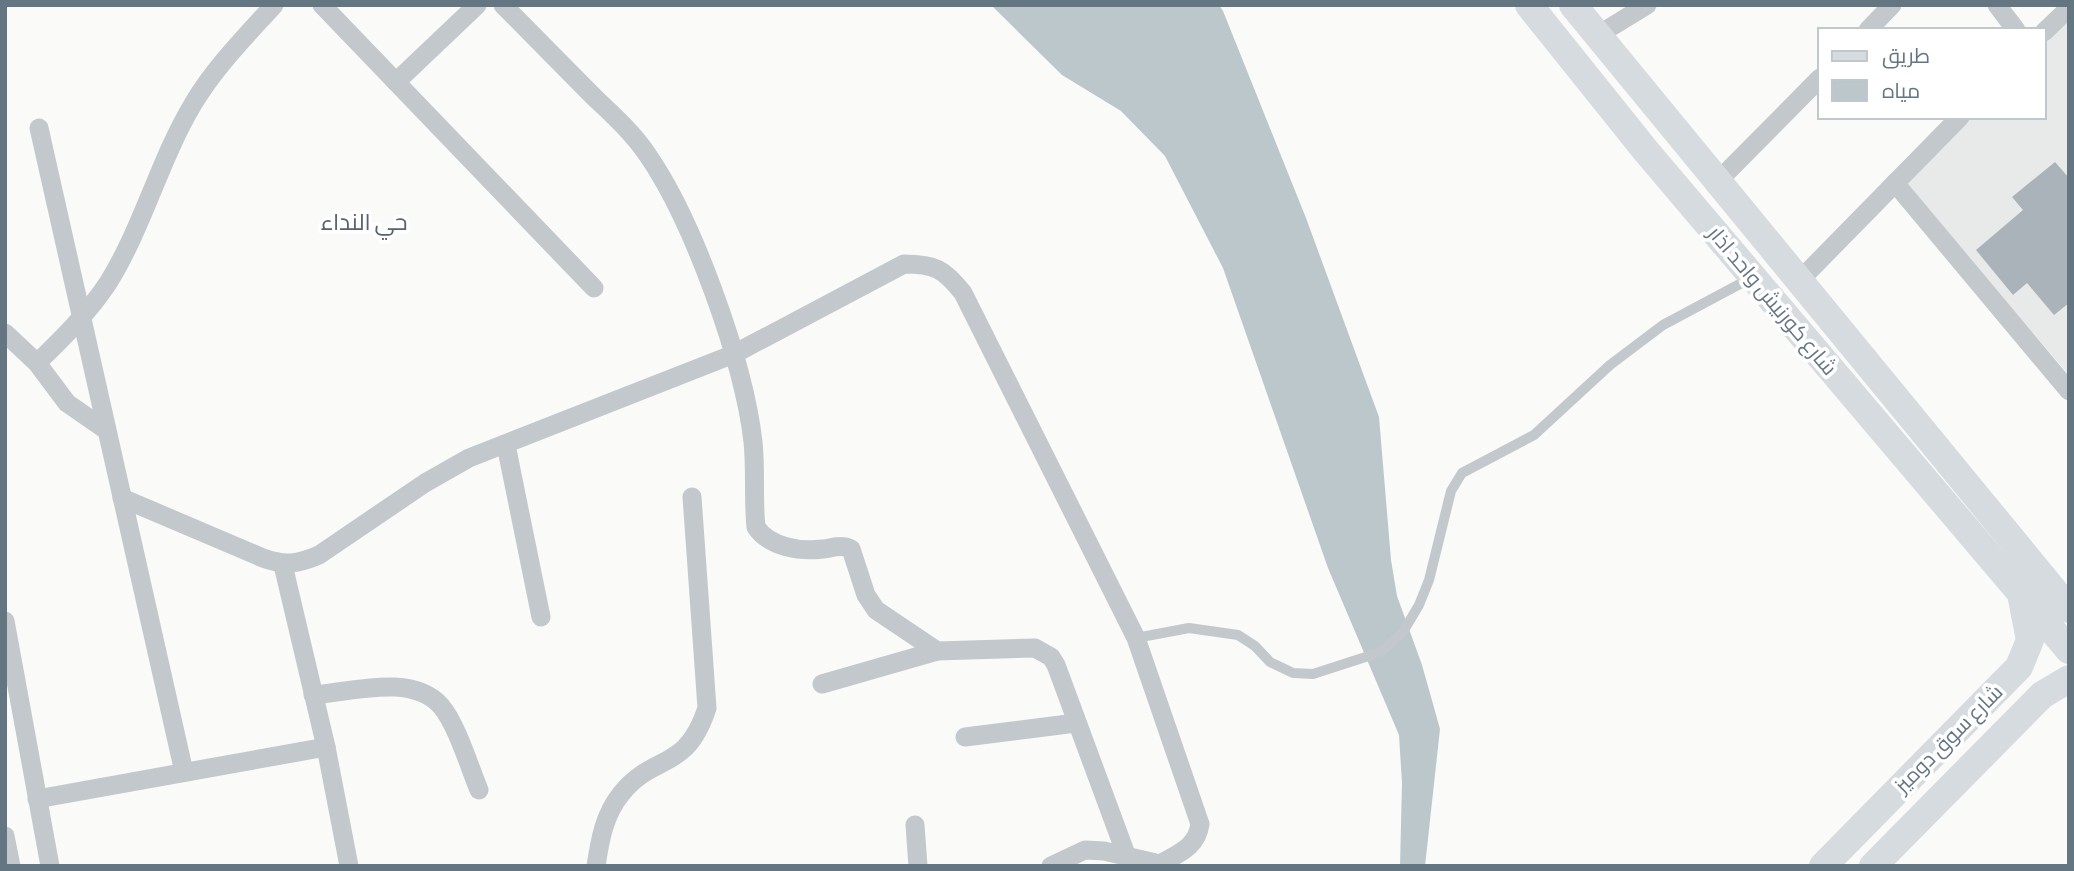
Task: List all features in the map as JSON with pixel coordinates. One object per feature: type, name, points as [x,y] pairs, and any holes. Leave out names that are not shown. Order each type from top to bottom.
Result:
[{"type":"main road","name":"شارع كورنيش واحد اذار","points":[[1529,5],[1646,151],[2069,650]]},
{"type":"main road","name":"شارع كورنيش واحد اذار","points":[[1573,5],[2069,609]]},
{"type":"main road","points":[[1646,151],[1673,129]]},
{"type":"main road","points":[[2039,571],[2069,591]]},
{"type":"main road","name":"شارع سوق دوميز","points":[[1823,866],[2023,661],[2029,646],[2029,627],[2019,593]]},
{"type":"main road","name":"شارع سوق دوميز","points":[[1873,866],[2042,695],[2069,679]]},
{"type":"street","points":[[37,363],[81,319],[108,283],[193,104],[222,60],[274,5]]},
{"type":"street","points":[[322,5],[594,288]]},
{"type":"street","points":[[396,82],[477,5]]},
{"type":"street","points":[[503,5],[647,153],[673,199],[700,260],[734,354],[753,444],[756,527],[770,541],[798,549],[839,546],[850,549],[866,595],[876,610],[937,651]]},
{"type":"street","points":[[1598,35],[1647,5]]},
{"type":"street","points":[[1870,28],[1892,5]]},
{"type":"street","points":[[1997,5],[2014,28]]},
{"type":"street","points":[[2046,30],[2069,8]]},
{"type":"street","points":[[1718,181],[1818,80]]},
{"type":"street","points":[[1800,280],[1958,119]]},
{"type":"street","points":[[39,128],[184,772]]},
{"type":"street","points":[[1895,183],[2069,391]]},
{"type":"street","points":[[122,498],[283,565],[301,563],[319,555],[425,483],[469,458],[734,354],[904,264],[928,264],[948,275],[963,293],[1136,638],[1199,824],[1199,835],[1193,845],[1160,864],[1085,850],[1051,866]]},
{"type":"street","points":[[5,333],[37,363],[67,404],[106,429]]},
{"type":"street","points":[[506,445],[541,617]]},
{"type":"street","points":[[596,866],[607,815],[621,792],[641,775],[685,750],[699,731],[706,708],[692,497]]},
{"type":"street","points":[[283,565],[326,747],[349,866]]},
{"type":"street","points":[[5,621],[50,866]]},
{"type":"street","points":[[822,684],[937,651],[1026,648],[1043,651],[1056,665],[1127,857]]},
{"type":"street","points":[[313,695],[407,687],[427,694],[442,708],[479,790]]},
{"type":"street","points":[[964,737],[1076,723]]},
{"type":"street","points":[[37,799],[326,747]]},
{"type":"street","points":[[915,825],[918,866]]},
{"type":"street","points":[[5,836],[11,866]]},
{"type":"lane","points":[[1136,638],[1189,628],[1238,635],[1255,646],[1270,662],[1293,673],[1313,674],[1360,660],[1394,643],[1410,619],[1429,580],[1451,491],[1462,473],[1534,435],[1610,365],[1663,325],[1753,278]]},
{"type":"shaded area","points":[[2069,15],[2069,375],[1904,182],[1965,119],[2046,119],[2046,37]]},
{"type":"water","points":[[991,5],[1219,5],[1223,11],[1306,218],[1379,417],[1391,560],[1397,596],[1422,665],[1440,729],[1425,866],[1400,866],[1402,783],[1399,735],[1328,568],[1223,268],[1165,156],[1121,111],[1062,75]]},
{"type":"building","points":[[2055,162],[2069,178],[2069,303],[2054,315],[2027,283],[2013,295],[1976,250],[2023,210],[2012,197]]},
{"type":"district","name":"حي النداء","points":[[364,223]]}]
